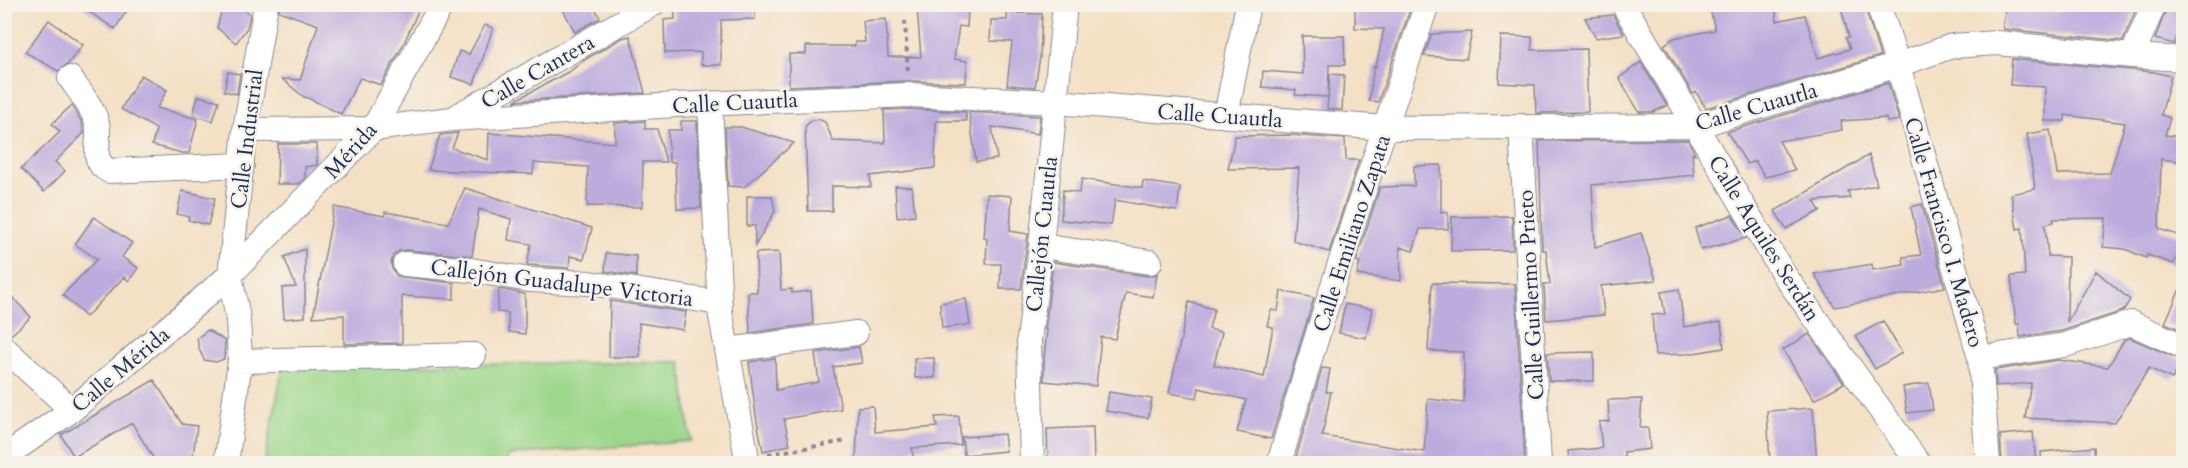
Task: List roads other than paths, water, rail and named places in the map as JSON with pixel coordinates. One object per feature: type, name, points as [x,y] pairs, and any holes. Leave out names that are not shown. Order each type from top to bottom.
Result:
[{"type":"street","name":"Calle Industrial","points":[[226,464],[240,361],[238,318],[230,274],[245,130],[266,4]]},
{"type":"street","name":"Mérida","points":[[230,274],[374,129],[442,4]]},
{"type":"street","name":"Calle Cantera","points":[[452,119],[653,4]]},
{"type":"street","points":[[1226,116],[1248,4]]},
{"type":"street","name":"Calle Emiliano Zapata","points":[[1280,464],[1300,392],[1427,4]]},
{"type":"street","name":"Calle Aquiles Serdán","points":[[1623,4],[1783,273],[1919,464]]},
{"type":"street","name":"Calle Francisco I. Madero","points":[[1878,4],[1898,65],[1980,358],[1988,464]]},
{"type":"street","points":[[2132,56],[2154,4]]},
{"type":"street","name":"Callejón Cuautla","points":[[1032,464],[1029,340],[1041,246],[1064,8]]},
{"type":"street","name":"Calle Cuautla","points":[[245,130],[374,129],[452,119],[710,103],[909,95],[1055,102],[1385,128],[1696,126],[1898,65],[1952,46],[1997,43],[2184,59]]},
{"type":"street","points":[[70,78],[97,122],[97,156],[99,163],[109,171],[242,165]]},
{"type":"street","points":[[710,103],[720,303],[747,461]]},
{"type":"street","name":"Calle Guillermo Prieto","points":[[1521,126],[1539,464]]},
{"type":"street","points":[[1041,246],[1150,262]]},
{"type":"street","name":"Callejón Guadalupe Victoria","points":[[405,264],[471,270],[530,280],[589,283],[720,303]]},
{"type":"street","name":"Calle Mérida","points":[[4,457],[72,410],[230,274]]},
{"type":"street","points":[[1980,358],[2065,345],[2132,323],[2184,348]]},
{"type":"street","points":[[728,350],[856,333]]},
{"type":"street","points":[[4,348],[72,410]]},
{"type":"street","points":[[240,361],[474,355]]}]
